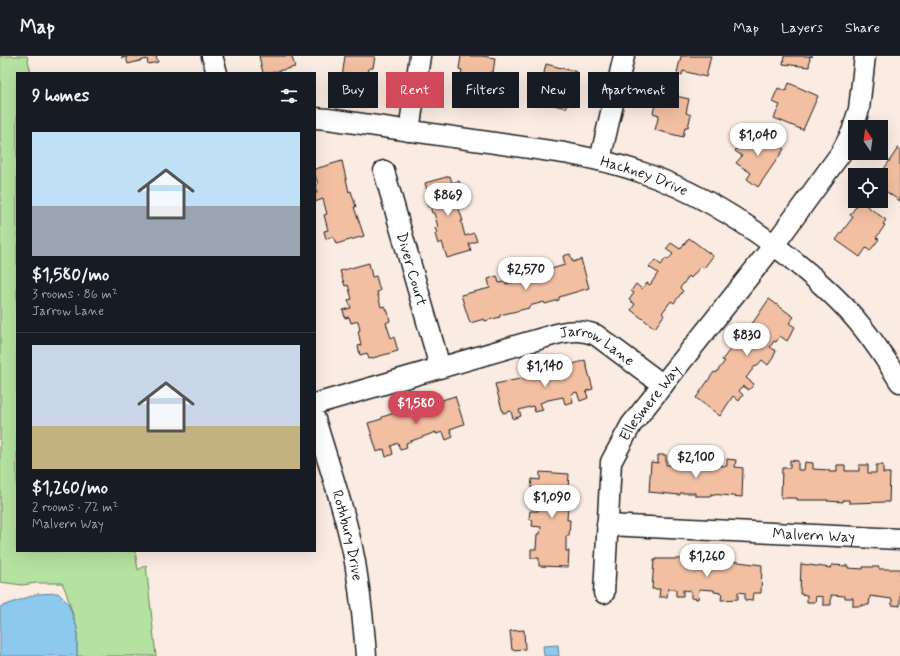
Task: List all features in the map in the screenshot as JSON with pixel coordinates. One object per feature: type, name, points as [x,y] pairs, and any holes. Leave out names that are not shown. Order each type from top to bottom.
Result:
[{"type":"street","points":[[212,56],[217,72]]},
{"type":"street","points":[[409,131],[420,56]]},
{"type":"street","points":[[600,160],[624,56]]},
{"type":"street","name":"Ellesmere Way","points":[[604,593],[611,462],[631,425],[774,245],[841,153],[852,132],[858,109],[865,56]]},
{"type":"street","name":"Hackney Drive","points":[[316,118],[564,153],[600,160],[646,174],[685,190],[715,206],[774,245],[835,297],[853,316],[883,354],[900,382]]},
{"type":"street","name":"Diver Court","points":[[384,171],[440,367]]},
{"type":"street","name":"Jarrow Lane","points":[[316,404],[440,367],[574,330],[586,331],[596,335],[663,385]]},
{"type":"street","name":"Rothbury Drive","points":[[316,422],[346,524],[355,562],[364,627],[366,656]]},
{"type":"street","name":"Malvern Way","points":[[607,525],[900,539]]},
{"type":"green space","points":[[0,56],[27,56],[31,72],[16,72],[16,552],[135,552],[138,570],[146,565],[156,656],[77,656],[77,628],[62,583],[36,583],[22,585],[0,582]]},
{"type":"water","points":[[58,593],[68,603],[77,628],[77,656],[0,656],[0,607],[37,594]]},
{"type":"water","points":[[558,645],[559,656],[544,656],[543,646]]},
{"type":"building","points":[[122,56],[156,56],[158,62],[148,64],[147,59],[128,64],[126,57],[122,58]]},
{"type":"building","points":[[259,56],[295,56],[292,57],[295,67],[273,72],[263,72]]},
{"type":"building","points":[[345,56],[375,56],[373,68],[369,68],[368,72],[343,72]]},
{"type":"building","points":[[461,56],[482,56],[495,58],[493,72],[462,72],[462,70],[459,69]]},
{"type":"building","points":[[681,56],[711,56],[706,77],[683,71],[682,75],[677,72]]},
{"type":"building","points":[[784,56],[810,56],[809,67],[783,64]]},
{"type":"building","points":[[546,64],[577,72],[544,72]]},
{"type":"building","points":[[789,83],[818,96],[803,130],[774,118],[780,105],[772,102],[778,88],[786,91]]},
{"type":"building","points":[[679,97],[689,99],[686,113],[691,115],[688,127],[685,127],[683,137],[655,130],[659,115],[653,113],[654,108],[679,108]]},
{"type":"building","points":[[757,131],[784,149],[758,187],[747,179],[751,173],[736,163],[742,156],[735,151],[743,138],[749,143]]},
{"type":"building","points":[[898,148],[900,149],[900,201],[888,193],[888,168],[885,168]]},
{"type":"building","points":[[342,161],[349,192],[351,191],[356,207],[354,207],[364,236],[336,244],[333,236],[326,239],[324,231],[328,230],[324,215],[327,214],[323,199],[316,202],[316,185],[318,184],[316,178],[316,169]]},
{"type":"building","points":[[450,176],[452,183],[459,181],[462,189],[453,192],[463,221],[461,221],[465,236],[474,233],[477,241],[469,244],[471,251],[447,258],[442,242],[438,244],[435,234],[437,233],[435,228],[438,227],[434,213],[432,213],[430,206],[428,207],[426,201],[429,198],[425,183]]},
{"type":"building","points":[[855,208],[870,208],[886,220],[883,224],[885,225],[876,238],[879,239],[870,251],[866,248],[860,257],[836,240],[853,217],[850,215]]},
{"type":"building","points":[[689,238],[713,256],[704,268],[701,266],[691,278],[689,276],[680,288],[683,291],[674,303],[671,301],[662,313],[664,315],[655,328],[631,310],[635,304],[629,300],[634,293],[631,291],[636,284],[642,289],[647,283],[650,285],[658,273],[649,267],[655,260],[661,265],[666,258],[668,260],[673,254],[666,249],[671,243],[680,249]]},
{"type":"building","points":[[570,254],[573,262],[581,259],[589,288],[559,297],[559,300],[529,306],[529,308],[500,315],[500,317],[485,321],[484,319],[470,323],[461,295],[490,288],[488,279],[497,276],[499,283],[505,282],[506,284],[513,282],[511,274],[519,272],[521,278],[543,273],[541,266],[549,263],[551,269],[565,265],[563,256]]},
{"type":"building","points":[[369,263],[372,277],[376,276],[380,291],[377,292],[381,307],[385,306],[388,312],[390,321],[386,323],[391,338],[394,337],[398,351],[369,359],[367,353],[360,355],[358,346],[361,345],[358,331],[360,330],[358,321],[351,323],[349,317],[345,318],[343,310],[351,308],[348,300],[352,299],[348,285],[345,286],[340,271]]},
{"type":"building","points":[[769,299],[794,317],[789,323],[795,327],[787,341],[780,336],[776,342],[774,341],[770,347],[776,351],[768,365],[762,360],[756,367],[755,366],[746,378],[754,384],[749,390],[743,386],[739,391],[743,395],[739,401],[733,396],[720,416],[696,398],[714,372],[716,373],[725,361],[722,360],[732,347],[734,349],[743,337],[741,335],[751,323],[752,324]]},
{"type":"building","points":[[585,360],[593,389],[586,391],[588,398],[580,401],[577,392],[571,394],[573,402],[565,404],[563,397],[548,400],[540,403],[543,410],[535,412],[533,406],[519,410],[521,416],[513,419],[511,411],[503,413],[495,384],[525,378],[525,376],[554,369],[554,367],[570,362],[571,365]]},
{"type":"building","points":[[455,396],[464,424],[450,429],[453,437],[446,440],[443,432],[436,434],[436,432],[406,443],[407,448],[400,450],[398,443],[391,446],[393,454],[386,457],[384,449],[377,452],[368,423],[398,412],[398,414],[427,404],[428,406],[443,402],[442,400]]},
{"type":"building","points":[[658,455],[666,455],[666,465],[681,465],[681,463],[704,466],[704,458],[713,459],[712,465],[727,466],[727,459],[736,460],[735,467],[743,468],[742,497],[711,494],[711,496],[695,496],[695,493],[680,493],[680,495],[649,492],[651,462],[658,463]]},
{"type":"building","points":[[790,460],[798,461],[798,470],[804,470],[805,462],[813,463],[813,469],[829,470],[829,472],[837,472],[837,465],[845,465],[845,471],[859,471],[859,465],[868,465],[868,473],[876,473],[876,465],[883,465],[883,473],[890,473],[889,502],[849,503],[849,500],[843,500],[843,502],[781,498],[782,468],[790,468]]},
{"type":"building","points":[[540,472],[569,474],[568,489],[572,489],[571,505],[568,505],[567,520],[570,520],[569,536],[566,536],[566,551],[569,551],[568,567],[539,566],[539,558],[531,558],[531,549],[536,549],[537,534],[540,534],[541,527],[532,526],[533,520],[529,519],[530,511],[538,511],[538,504],[534,504],[534,495],[542,495],[542,489],[531,488],[532,479],[540,480]]},
{"type":"building","points":[[685,559],[684,561],[699,562],[699,560],[715,559],[715,562],[731,563],[731,561],[762,565],[761,593],[753,593],[752,601],[745,600],[745,593],[738,592],[738,599],[721,600],[722,593],[714,592],[714,590],[699,589],[698,599],[691,598],[691,591],[683,590],[683,596],[676,596],[676,589],[668,589],[667,597],[659,597],[660,589],[652,589],[654,560]]},
{"type":"building","points":[[801,564],[831,568],[832,565],[863,569],[863,567],[879,567],[879,569],[900,569],[900,606],[892,605],[892,599],[870,596],[869,605],[862,606],[853,606],[853,598],[845,598],[845,596],[831,595],[831,605],[823,605],[823,597],[816,596],[815,602],[807,602],[807,595],[800,594]]},
{"type":"building","points":[[524,630],[525,649],[512,650],[510,631]]}]
